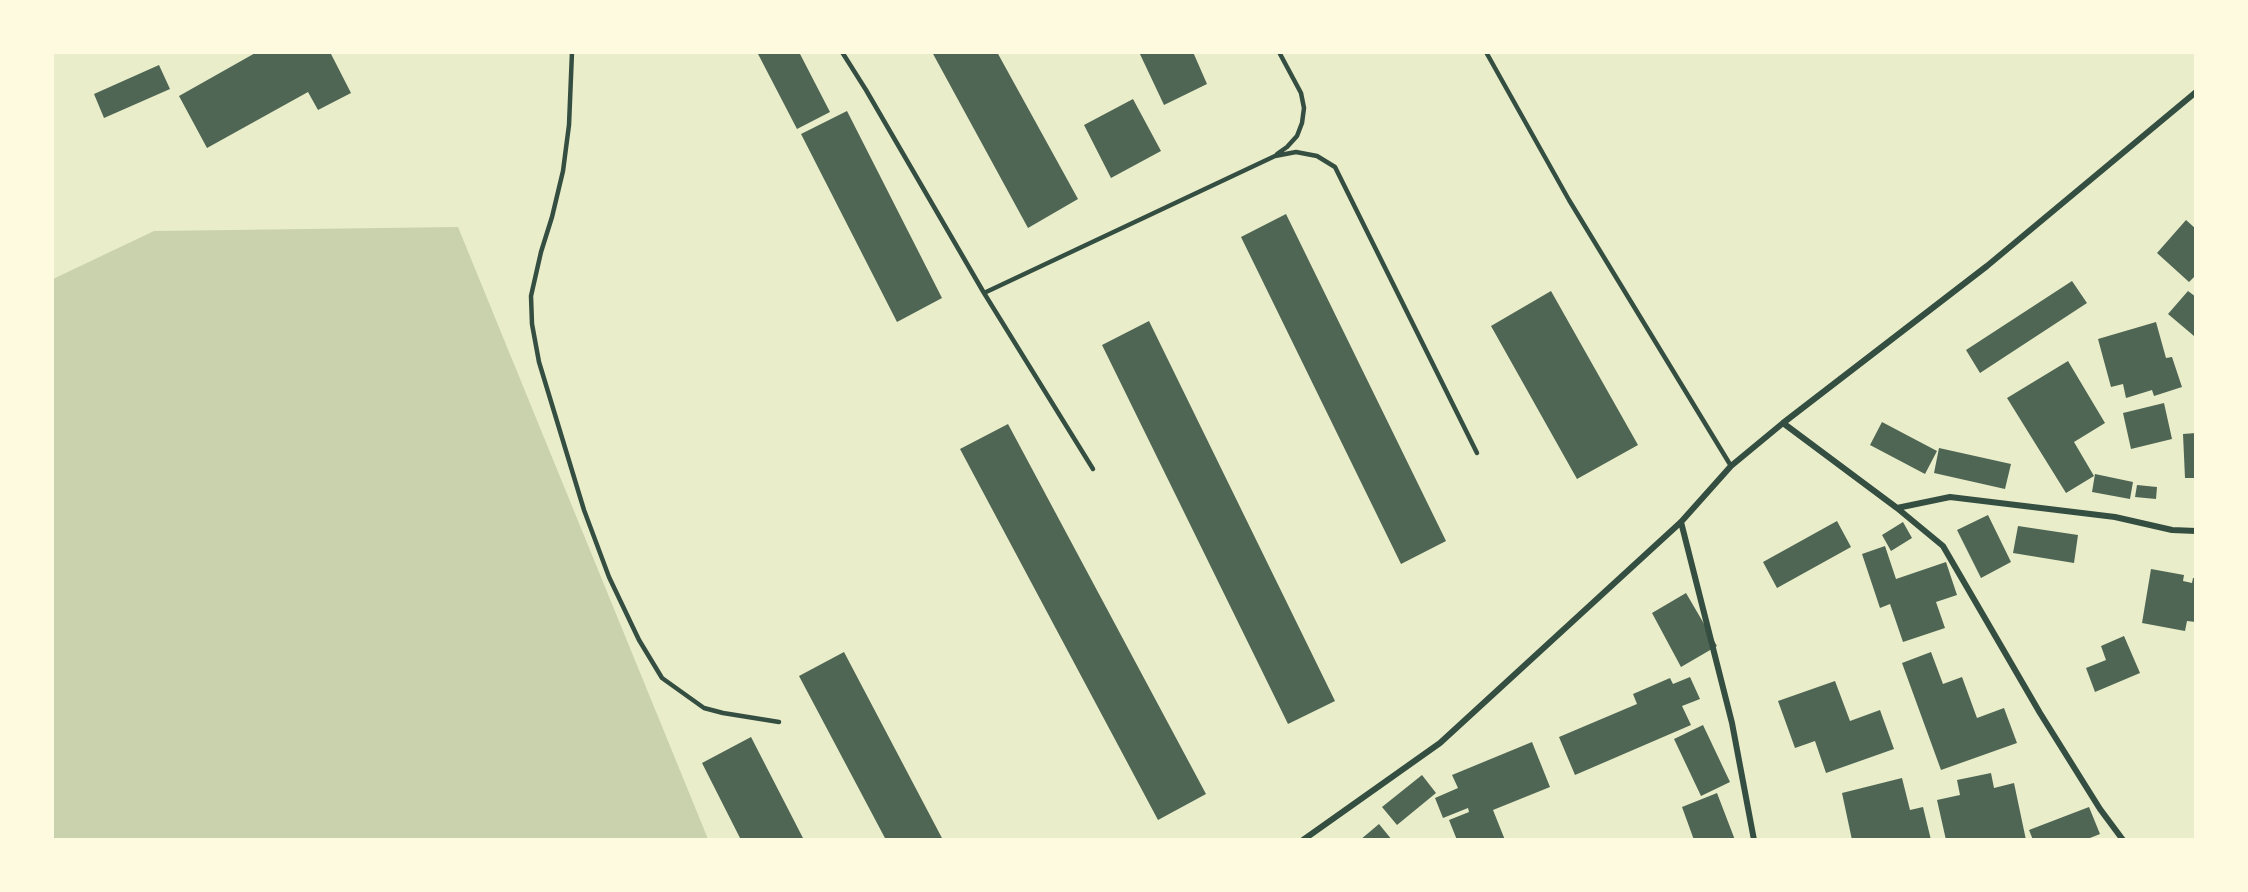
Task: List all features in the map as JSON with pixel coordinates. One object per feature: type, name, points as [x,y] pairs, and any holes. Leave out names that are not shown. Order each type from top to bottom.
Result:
[{"type":"street","points":[[1303,840],[1440,743],[1681,522],[1731,466],[1783,423],[1987,266],[2196,92]]},
{"type":"street","points":[[1783,423],[1943,546],[2040,713],[2100,809],[2123,840]]},
{"type":"street","points":[[1896,508],[1950,496],[2115,517],[2172,530],[2196,531]]},
{"type":"street","points":[[1681,522],[1732,723],[1754,840]]},
{"type":"lane","points":[[572,52],[569,125],[563,171],[531,296],[532,324],[539,362],[584,510],[609,578],[639,640],[662,678],[704,708],[779,722]]},
{"type":"lane","points":[[842,52],[984,293],[1093,469]]},
{"type":"lane","points":[[984,293],[1275,156],[1287,147],[1297,136],[1304,108],[1301,93],[1279,52]]},
{"type":"lane","points":[[1486,52],[1569,200],[1731,466]]},
{"type":"lane","points":[[1275,156],[1296,152],[1317,156],[1335,167],[1477,453]]},
{"type":"green space","points":[[458,227],[708,839],[53,839],[53,279],[154,231]]},
{"type":"building","points":[[257,52],[330,52],[351,93],[318,110],[308,92],[207,148],[179,96]]},
{"type":"building","points":[[757,52],[799,52],[830,112],[797,129]]},
{"type":"building","points":[[932,52],[997,52],[1078,199],[1028,228]]},
{"type":"building","points":[[1139,52],[1193,52],[1207,84],[1164,105]]},
{"type":"building","points":[[159,65],[170,89],[104,118],[94,94]]},
{"type":"building","points":[[1133,99],[1161,151],[1111,178],[1084,125]]},
{"type":"building","points":[[847,111],[942,298],[897,322],[801,134]]},
{"type":"building","points":[[1286,214],[1446,541],[1401,564],[1241,237]]},
{"type":"building","points":[[2186,220],[2196,229],[2196,275],[2189,282],[2157,253]]},
{"type":"building","points":[[2072,281],[2087,303],[1980,373],[1966,350]]},
{"type":"building","points":[[1551,291],[1638,445],[1577,479],[1491,326]]},
{"type":"building","points":[[2188,291],[2196,297],[2194,336],[2168,314]]},
{"type":"building","points":[[1149,321],[1335,701],[1288,724],[1102,345]]},
{"type":"building","points":[[2156,322],[2166,358],[2172,357],[2182,387],[2154,396],[2152,390],[2126,398],[2123,384],[2111,387],[2098,339]]},
{"type":"building","points":[[2068,361],[2105,423],[2074,442],[2094,476],[2066,493],[2007,398]]},
{"type":"building","points":[[2164,403],[2172,439],[2131,449],[2123,413]]},
{"type":"building","points":[[1882,422],[1937,451],[1925,474],[1870,445]]},
{"type":"building","points":[[1008,424],[1206,794],[1158,820],[960,449]]},
{"type":"building","points":[[2196,433],[2196,478],[2185,478],[2183,434]]},
{"type":"building","points":[[1939,448],[2011,464],[2005,489],[1934,473]]},
{"type":"building","points":[[2095,474],[2133,482],[2130,499],[2092,492]]},
{"type":"building","points":[[2137,485],[2157,487],[2156,499],[2135,497]]},
{"type":"building","points":[[1988,515],[2011,562],[1981,578],[1957,530]]},
{"type":"building","points":[[1837,521],[1851,547],[1777,588],[1763,562]]},
{"type":"building","points":[[1903,522],[1912,538],[1891,551],[1882,535]]},
{"type":"building","points":[[2018,526],[2078,535],[2074,563],[2013,553]]},
{"type":"building","points":[[1885,546],[1896,579],[1946,562],[1957,595],[1936,602],[1945,628],[1903,642],[1890,604],[1880,608],[1862,554]]},
{"type":"building","points":[[2151,569],[2184,575],[2183,581],[2192,583],[2193,578],[2196,578],[2196,622],[2187,621],[2185,631],[2142,623]]},
{"type":"building","points":[[1686,593],[1717,646],[1681,667],[1652,613]]},
{"type":"building","points":[[2124,636],[2140,673],[2095,692],[2086,668],[2106,660],[2101,646]]},
{"type":"building","points":[[844,652],[943,840],[886,840],[799,676]]},
{"type":"building","points":[[1931,652],[1943,684],[1962,677],[1977,718],[2004,708],[2017,743],[1941,770],[1902,663]]},
{"type":"building","points":[[1690,677],[1700,699],[1682,706],[1691,725],[1575,775],[1559,737],[1637,704],[1633,694],[1670,678],[1673,684]]},
{"type":"building","points":[[1835,681],[1850,721],[1880,710],[1894,749],[1826,773],[1815,741],[1795,748],[1778,701]]},
{"type":"building","points":[[1703,725],[1730,782],[1701,796],[1674,739]]},
{"type":"building","points":[[751,737],[804,840],[741,840],[702,763]]},
{"type":"building","points":[[1532,742],[1550,787],[1493,810],[1505,840],[1457,840],[1449,820],[1469,812],[1468,808],[1443,818],[1435,798],[1458,788],[1452,775]]},
{"type":"building","points":[[1991,773],[1994,788],[2014,783],[2026,840],[1946,840],[1937,800],[1960,795],[1957,780]]},
{"type":"building","points":[[1422,775],[1436,793],[1397,825],[1382,807]]},
{"type":"building","points":[[1902,778],[1910,810],[1923,807],[1931,840],[1852,840],[1842,793]]},
{"type":"building","points":[[1717,793],[1735,840],[1694,840],[1682,807]]},
{"type":"building","points":[[2089,807],[2100,834],[2090,838],[2091,840],[2033,840],[2029,830]]},
{"type":"building","points":[[1379,824],[1392,840],[1360,840]]}]
